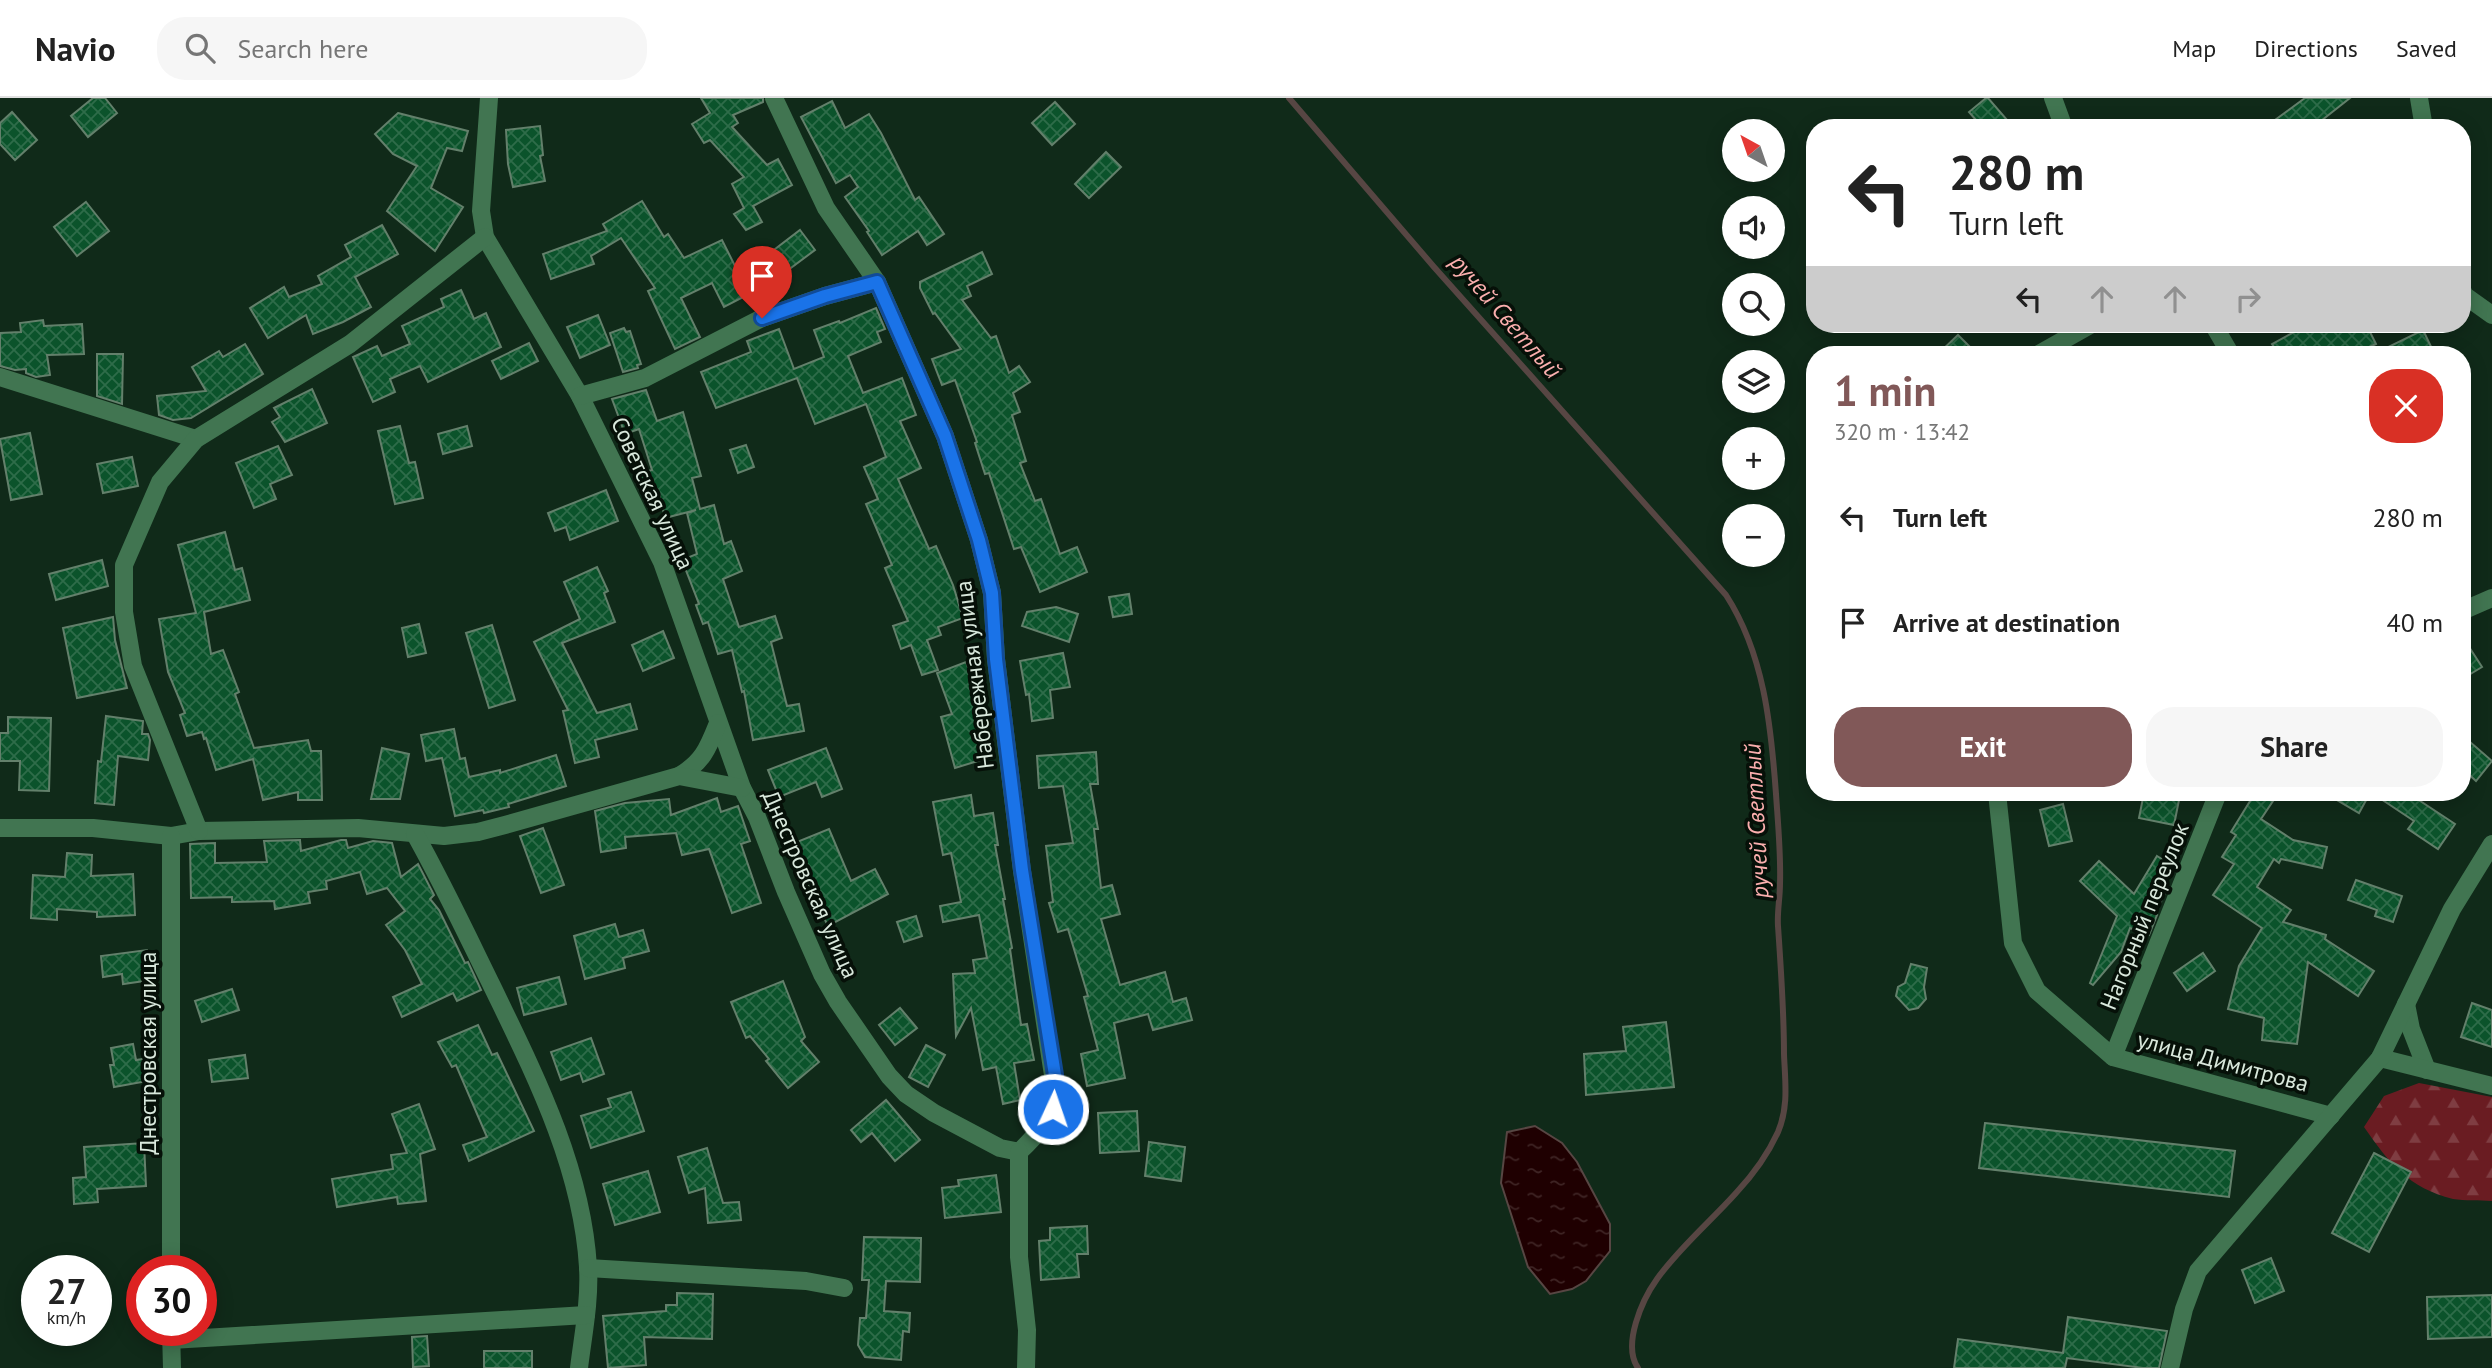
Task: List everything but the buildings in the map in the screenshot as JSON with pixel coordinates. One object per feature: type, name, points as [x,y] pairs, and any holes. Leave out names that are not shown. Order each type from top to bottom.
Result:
[{"type":"street","name":"Советская улица","points":[[489,98],[481,211],[485,237],[580,396],[662,562],[742,788]]},
{"type":"street","name":"Набережная улица","points":[[774,98],[826,208],[877,282],[945,436],[979,540],[992,593],[996,659],[1022,870],[1056,1095],[1053,1109],[1041,1131],[1019,1152]]},
{"type":"street","points":[[2053,98],[2061,119]]},
{"type":"street","points":[[2419,98],[2422,119]]},
{"type":"street","points":[[199,831],[133,666],[124,612],[124,565],[160,482],[196,439],[350,344],[485,237]]},
{"type":"street","points":[[580,396],[645,377],[762,318],[825,296],[877,282]]},
{"type":"street","points":[[2471,299],[2492,315]]},
{"type":"street","points":[[2053,346],[2076,333]]},
{"type":"street","points":[[0,377],[196,439]]},
{"type":"street","points":[[2471,607],[2492,598]]},
{"type":"street","points":[[0,828],[93,828],[171,836],[199,831],[358,828],[444,835],[478,832],[679,776],[696,766],[718,723]]},
{"type":"street","points":[[679,776],[742,788]]},
{"type":"street","name":"Днестровская улица","points":[[742,788],[757,817],[822,974],[888,1076],[906,1094],[934,1113],[1000,1148],[1019,1152]]},
{"type":"street","name":"улица Димитрова","points":[[1998,801],[2013,943],[2038,990],[2113,1057],[2331,1116]]},
{"type":"street","name":"Нагорный переулок","points":[[2113,1057],[2215,801]]},
{"type":"street","points":[[415,834],[436,871],[535,1074],[569,1165],[588,1268],[586,1315],[579,1368]]},
{"type":"street","name":"Днестровская улица","points":[[171,836],[171,1255]]},
{"type":"street","name":"улица Димитрова","points":[[2170,1368],[2184,1309],[2198,1271],[2380,1058],[2452,909],[2492,844]]},
{"type":"street","points":[[2406,1004],[2411,1029],[2427,1070]]},
{"type":"street","points":[[2380,1058],[2492,1086]]},
{"type":"street","points":[[1019,1152],[1018,1257],[1027,1330],[1026,1368]]},
{"type":"street","points":[[588,1268],[806,1281],[844,1288]]},
{"type":"street","points":[[217,1333],[586,1315]]},
{"type":"street","points":[[171,1346],[172,1368]]},
{"type":"green space","points":[[2419,1083],[2492,1097],[2492,1201],[2453,1199],[2424,1188],[2392,1163],[2364,1127],[2384,1096]]},
{"type":"water","points":[[1535,1126],[1562,1143],[1577,1162],[1610,1224],[1610,1251],[1586,1281],[1572,1289],[1550,1294],[1528,1267],[1501,1183],[1507,1132]]},
{"type":"waterway","name":"ручей Светлый","points":[[1289,98],[1434,267],[1726,595],[1739,618],[1757,666],[1768,716],[1779,839],[1778,921],[1783,1006],[1784,1113],[1774,1140],[1754,1172],[1675,1257],[1651,1288],[1640,1310],[1633,1335],[1632,1347],[1638,1368]]},
{"type":"route","points":[[762,318],[825,296],[877,282],[945,436],[979,540],[992,593],[996,659],[1022,870],[1055,1075],[1056,1095],[1053,1109]]}]
